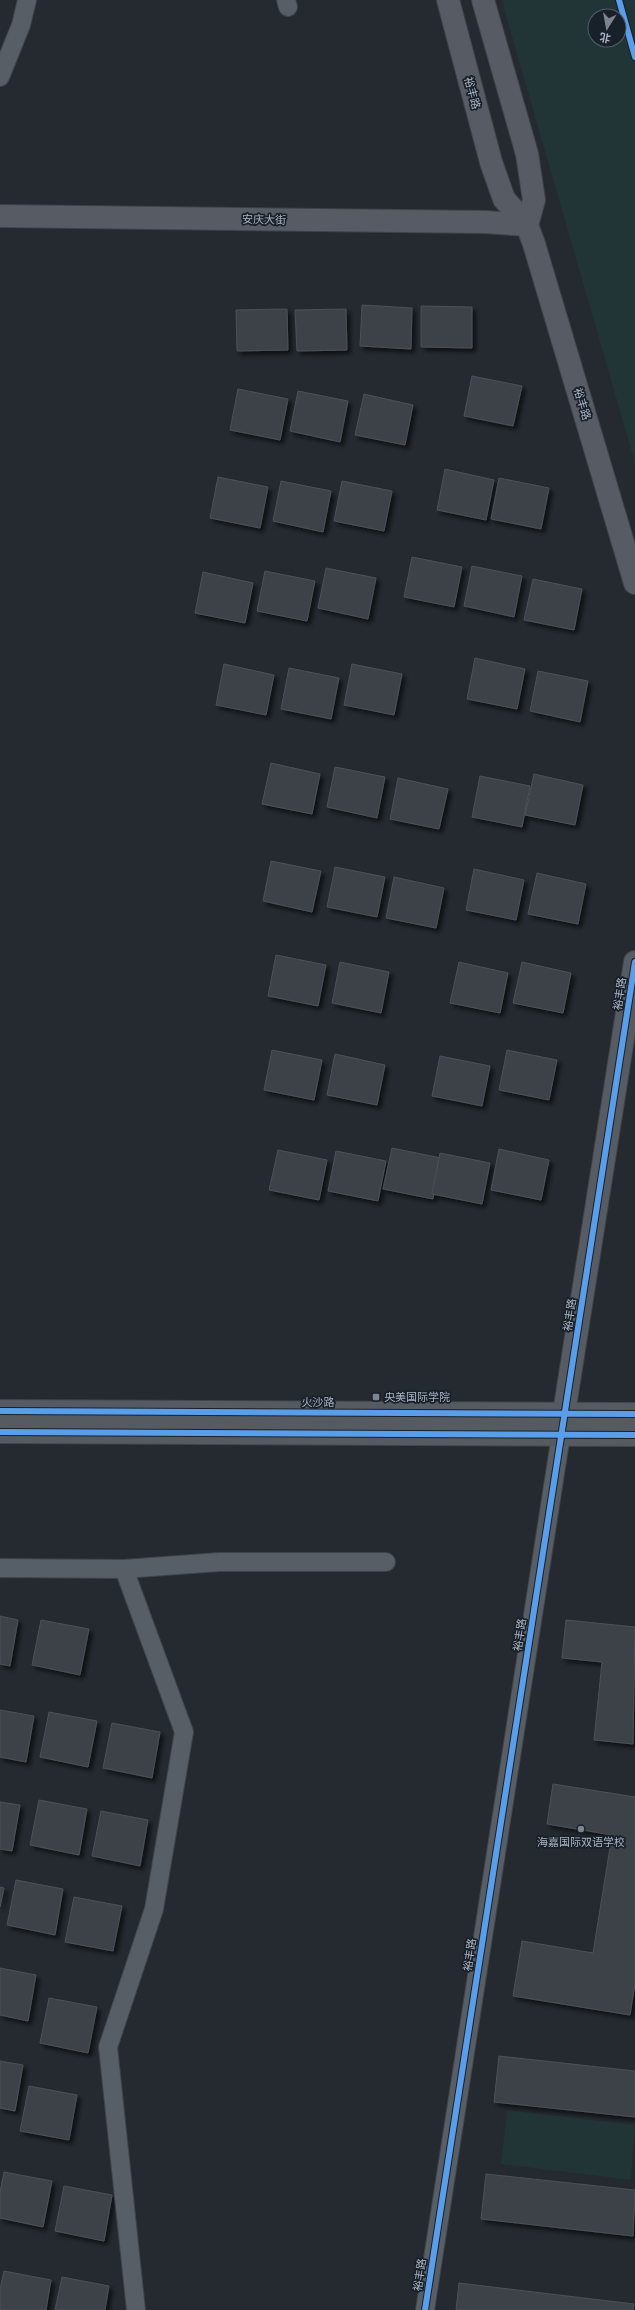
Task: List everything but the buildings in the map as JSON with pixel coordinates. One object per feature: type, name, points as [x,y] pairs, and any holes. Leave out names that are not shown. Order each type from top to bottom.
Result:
[{"type":"main road","name":"火沙路","points":[[0,1411],[563,1423],[635,1434]]},
{"type":"main road","name":"火沙路","points":[[0,1432],[563,1423],[635,1414]]},
{"type":"street","points":[[0,77],[21,25],[27,0]]},
{"type":"street","name":"裕丰路","points":[[448,0],[491,162],[504,199],[527,225],[635,583]]},
{"type":"street","points":[[483,0],[527,154],[534,200],[527,225]]},
{"type":"street","name":"安庆大街","points":[[0,216],[485,222],[527,225]]},
{"type":"street","name":"裕丰路","points":[[425,2310],[635,962]]},
{"type":"street","points":[[0,1568],[124,1569],[219,1562],[386,1562]]},
{"type":"street","points":[[124,1569],[184,1732],[154,1908],[108,2047],[136,2310]]},
{"type":"shaded area","points":[[502,0],[635,0],[635,463],[506,16]]},
{"type":"shaded area","points":[[507,2110],[635,2125],[631,2180],[501,2164]]},
{"type":"cycle path","points":[[619,0],[635,57]]},
{"type":"cycle path","points":[[425,2310],[635,962]]},
{"type":"cycle path","points":[[0,1411],[635,1414]]},
{"type":"cycle path","points":[[0,1432],[635,1435]]},
{"type":"place","name":"央美国际学院","points":[[376,1397]]},
{"type":"place","name":"海嘉国际双语学校","points":[[581,1829]]}]
